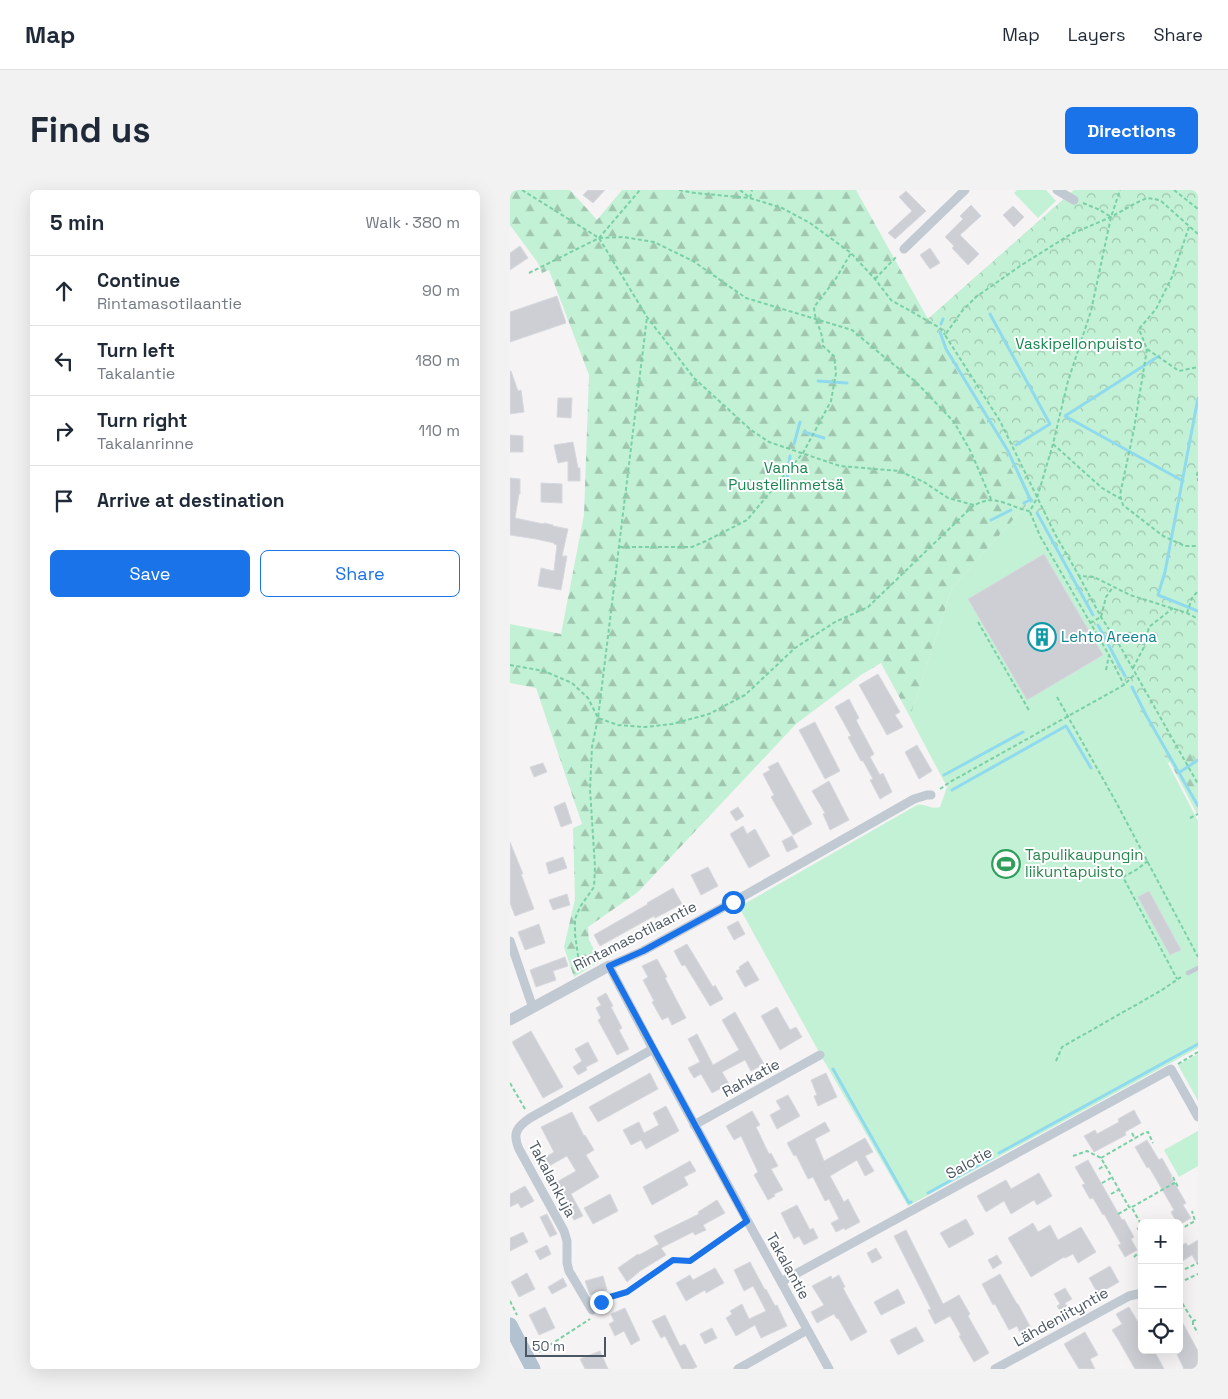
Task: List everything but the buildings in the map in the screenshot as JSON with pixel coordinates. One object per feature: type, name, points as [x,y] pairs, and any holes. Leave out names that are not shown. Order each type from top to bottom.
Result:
[{"type":"main road","points":[[510,1326],[530,1363]]},
{"type":"street","points":[[904,248],[965,190]]},
{"type":"street","points":[[1056,190],[1074,200]]},
{"type":"street","name":"Rintamasotilaantie","points":[[510,1020],[733,902],[914,799],[932,795]]},
{"type":"street","points":[[510,941],[533,1008]]},
{"type":"street","name":"Takalantie","points":[[609,966],[694,1125],[829,1369]]},
{"type":"street","name":"Takalankuja","points":[[592,1310],[570,1271],[567,1240],[560,1221],[517,1143],[517,1129],[520,1124],[530,1118],[653,1049]]},
{"type":"street","name":"Rahkatie","points":[[694,1125],[820,1055]]},
{"type":"street","points":[[1171,1069],[1198,1117]]},
{"type":"street","name":"Salotie","points":[[781,1282],[1171,1069]]},
{"type":"street","name":"Lähdeniityntie","points":[[995,1369],[1129,1296],[1138,1294]]},
{"type":"street","points":[[738,1369],[807,1330]]},
{"type":"lane","points":[[1188,973],[1198,968]]},
{"type":"path","points":[[522,190],[599,238],[647,317],[694,378],[751,430],[769,442],[840,466],[899,471],[924,482],[948,498],[974,506]]},
{"type":"path","points":[[529,273],[599,238],[640,190]]},
{"type":"path","points":[[679,190],[750,198],[782,208],[810,223],[851,253],[875,279],[890,300],[940,328],[1000,421],[1055,534],[1198,784]]},
{"type":"path","points":[[740,190],[750,198]]},
{"type":"path","points":[[750,198],[752,190]]},
{"type":"path","points":[[1030,511],[1037,498],[1053,444],[1068,381],[1091,311],[1111,217],[1120,190]]},
{"type":"path","points":[[1174,190],[1198,209]]},
{"type":"path","points":[[945,335],[962,311],[976,298],[1020,266],[1071,234],[1111,217],[1147,198],[1161,202],[1198,234]]},
{"type":"path","points":[[1074,200],[1100,210],[1111,217]]},
{"type":"path","points":[[1189,227],[1172,277],[1156,309],[1139,329],[1147,350],[1134,429],[1120,495],[1123,505],[1163,536],[1185,546],[1198,546]]},
{"type":"path","points":[[599,238],[623,237],[654,242],[693,261],[746,298],[852,330],[889,362],[916,382],[954,422],[971,452],[992,500]]},
{"type":"path","points":[[875,279],[904,248]]},
{"type":"path","points":[[619,547],[692,547],[706,541],[747,520],[803,453],[831,401],[836,373],[834,356],[823,346],[824,335],[815,318],[814,307],[835,280],[851,253]]},
{"type":"path","points":[[581,974],[575,934],[575,919],[580,907],[594,887],[595,867],[590,789],[592,747],[598,718],[647,317]]},
{"type":"path","points":[[1147,350],[1179,371],[1198,367]]},
{"type":"path","points":[[1053,444],[1102,488],[1122,500]]},
{"type":"path","points":[[1198,472],[1198,481]]},
{"type":"path","points":[[510,665],[544,671],[572,684],[588,698],[598,718],[618,725],[645,727],[672,724],[709,714],[745,695],[795,648],[835,622],[868,607],[974,506],[992,500],[1021,510],[1030,511]]},
{"type":"path","points":[[1030,511],[1040,536],[1109,655],[1124,685]]},
{"type":"path","points":[[1079,576],[1094,577],[1130,595],[1187,613],[1198,619]]},
{"type":"path","points":[[1090,623],[1101,617],[1106,597],[1113,587]]},
{"type":"path","points":[[1187,613],[1192,598],[1198,591]]},
{"type":"path","points":[[1133,668],[1144,646],[1149,627],[1172,608]]},
{"type":"path","points":[[978,622],[1030,712]]},
{"type":"path","points":[[1106,670],[1109,655]]},
{"type":"path","points":[[932,795],[950,782],[1124,685],[1136,673]]},
{"type":"path","points":[[1057,697],[1148,861],[1198,957]]},
{"type":"path","points":[[1192,772],[1198,775]]},
{"type":"path","points":[[1190,818],[1198,814]]},
{"type":"path","points":[[1148,861],[1123,877],[1178,979]]},
{"type":"path","points":[[1056,1061],[1062,1047],[1188,973]]},
{"type":"path","points":[[1171,1069],[1198,1052]]},
{"type":"path","points":[[510,1083],[530,1118]]},
{"type":"path","points":[[1101,1158],[1124,1143],[1148,1132],[1153,1143]]},
{"type":"path","points":[[1132,1133],[1135,1139]]},
{"type":"path","points":[[1073,1156],[1088,1151],[1101,1158],[1118,1190],[1138,1220]]},
{"type":"path","points":[[1099,1169],[1105,1165]]},
{"type":"path","points":[[1102,1183],[1112,1178]]},
{"type":"path","points":[[1173,1178],[1178,1186]]},
{"type":"path","points":[[1118,1214],[1176,1182]]},
{"type":"path","points":[[1111,1194],[1118,1190]]},
{"type":"path","points":[[1183,1228],[1195,1221],[1192,1211]]},
{"type":"path","points":[[530,1363],[539,1352],[591,1319],[592,1310],[610,1297],[627,1292],[673,1260],[690,1261],[747,1221]]},
{"type":"path","points":[[1134,1257],[1138,1253]]},
{"type":"path","points":[[1183,1270],[1198,1263]]},
{"type":"path","points":[[1183,1281],[1198,1274]]},
{"type":"path","points":[[1183,1305],[1198,1332]]},
{"type":"path","points":[[1193,1321],[1198,1319]]},
{"type":"green space","name":"Vanha Puustellinmetsä","points":[[510,190],[570,190],[597,220],[622,190],[856,190],[928,319],[1074,190],[1198,190],[1198,816],[1121,668],[1029,502],[952,588],[910,717],[881,663],[861,675],[796,724],[638,892],[588,927],[589,940],[600,961],[574,977],[564,947],[575,899],[573,828],[582,824],[536,688],[510,683],[510,624],[561,634],[584,515],[589,375],[549,270],[542,273],[538,263],[510,225]]},
{"type":"green space","points":[[1017,190],[1046,190],[1056,201],[1038,218],[1014,193]]},
{"type":"green space","name":"Vaskipellonpuisto","points":[[1074,190],[1198,190],[1198,765],[1189,751],[1168,763],[1029,502],[928,319]]},
{"type":"green space","name":"Tapulikaupungin liikuntapuisto","points":[[1029,502],[1198,821],[1198,1048],[908,1206],[824,1061],[739,907],[917,805],[934,808],[940,807],[947,787],[910,717],[952,588]]},
{"type":"green space","points":[[1198,1054],[1198,1101],[1178,1065]]},
{"type":"green space","points":[[1198,1131],[1198,1166],[1179,1177],[1164,1150]]},
{"type":"waterway","points":[[990,314],[1050,424],[1016,445]]},
{"type":"waterway","points":[[941,324],[943,319]]},
{"type":"waterway","points":[[940,332],[946,349],[1008,451],[1031,501]]},
{"type":"waterway","points":[[1159,356],[1065,416],[1183,481]]},
{"type":"waterway","points":[[818,381],[847,383]]},
{"type":"waterway","points":[[1198,398],[1165,572],[1158,595],[1198,611]]},
{"type":"waterway","points":[[794,444],[800,422]]},
{"type":"waterway","points":[[804,432],[824,438]]},
{"type":"waterway","points":[[787,480],[790,456]]},
{"type":"waterway","points":[[1024,503],[1030,500]]},
{"type":"waterway","points":[[991,520],[1011,510]]},
{"type":"waterway","points":[[1037,513],[1093,615]]},
{"type":"waterway","points":[[1098,625],[1125,676]]},
{"type":"waterway","points":[[1132,687],[1198,806]]},
{"type":"waterway","points":[[952,790],[1066,726],[1091,768]]},
{"type":"waterway","points":[[944,775],[1023,732]]},
{"type":"waterway","points":[[1180,772],[1198,760]]},
{"type":"waterway","points":[[999,1153],[1198,1044]]},
{"type":"waterway","points":[[833,1069],[909,1203],[911,1202]]},
{"type":"waterway","points":[[928,1193],[991,1158]]},
{"type":"place","name":"Lehto Areena","points":[[1042,637]]},
{"type":"place","name":"Tapulikaupungin liikuntapuisto","points":[[1006,864]]},
{"type":"route","points":[[601,1302],[627,1292],[673,1260],[690,1261],[747,1221],[609,966],[643,951],[733,902]]}]
